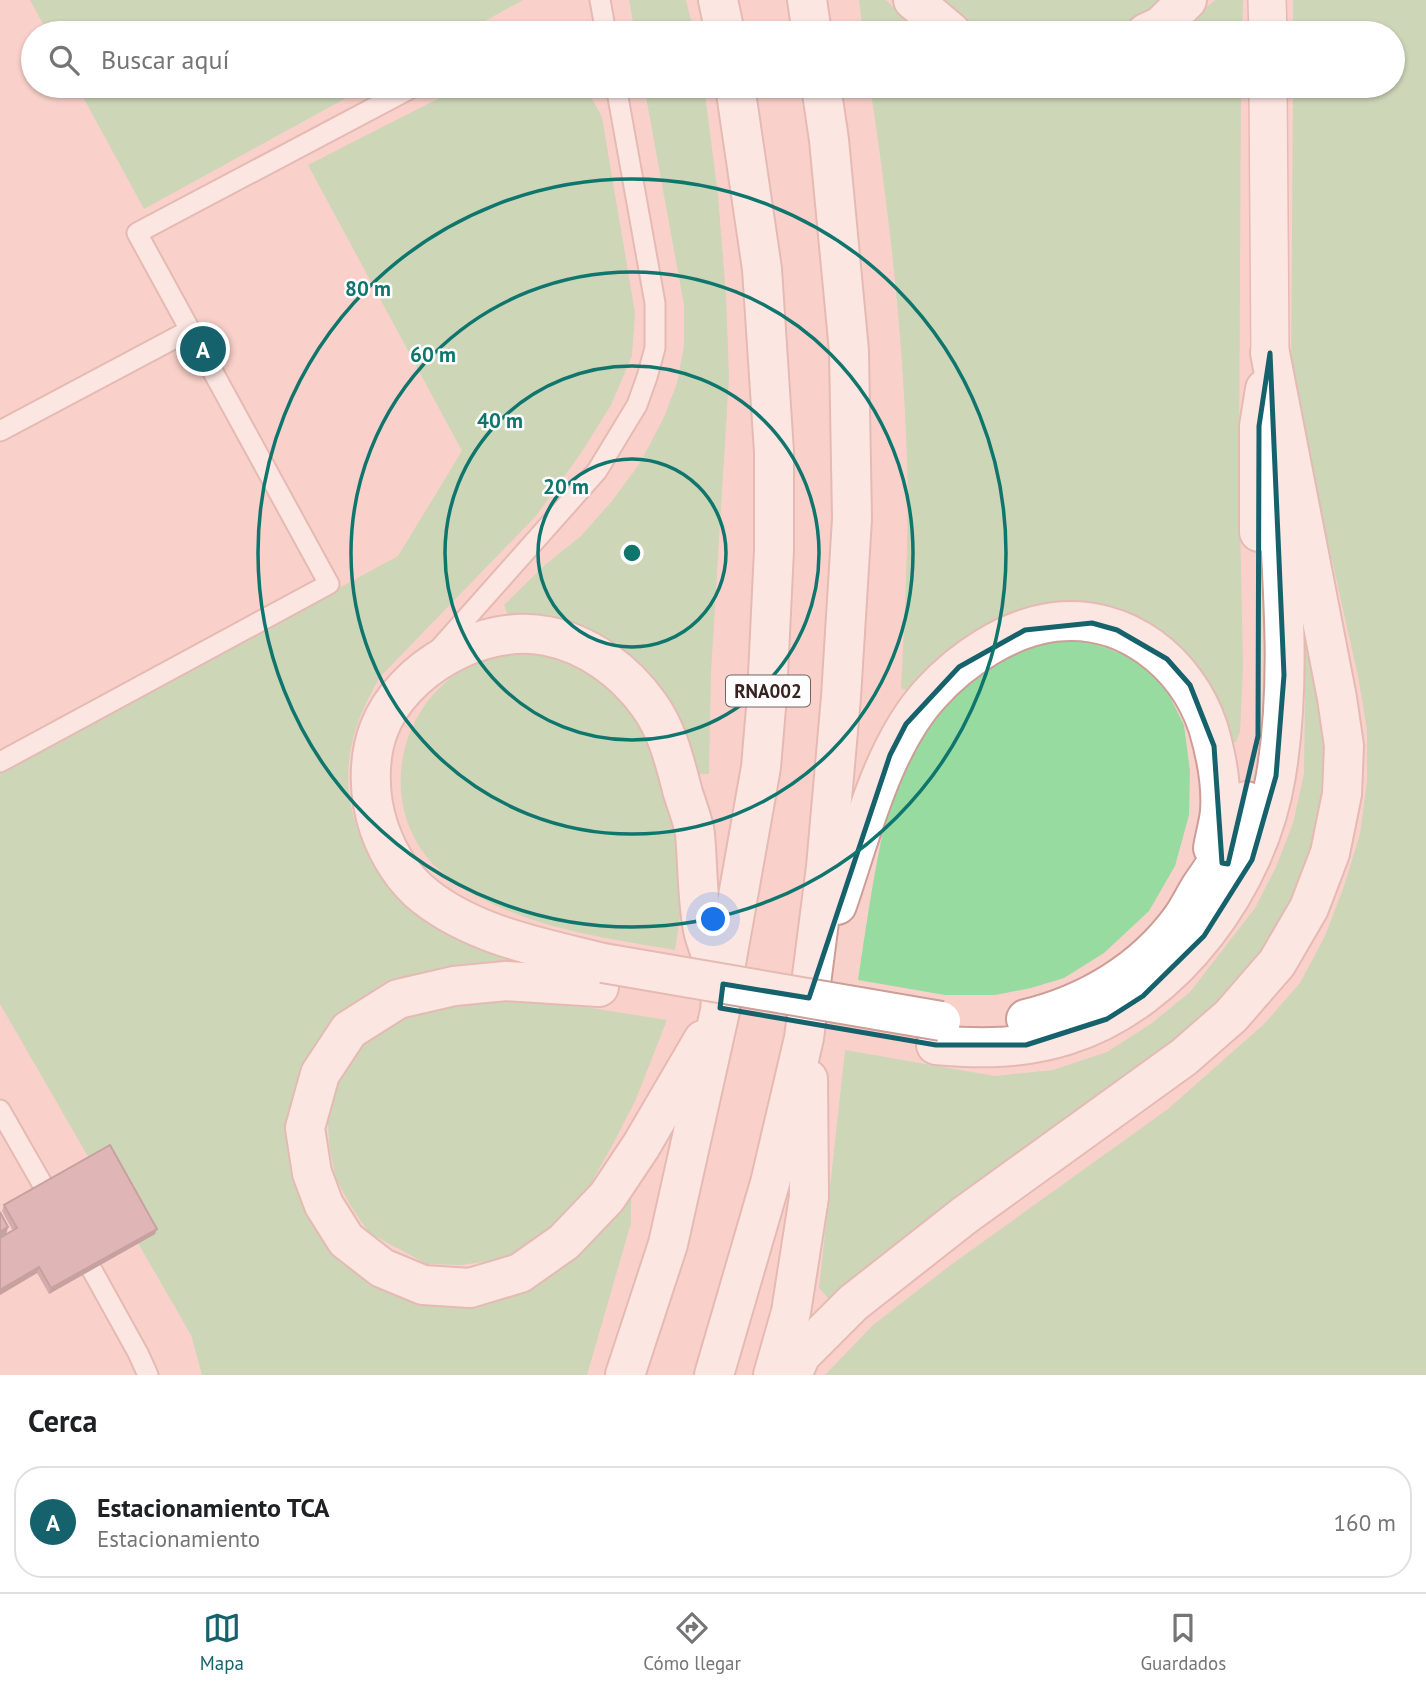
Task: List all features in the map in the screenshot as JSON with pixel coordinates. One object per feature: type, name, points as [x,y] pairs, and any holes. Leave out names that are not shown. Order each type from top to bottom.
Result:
[{"type":"highway","points":[[718,0],[722,21]]},
{"type":"highway","points":[[807,0],[810,21]]},
{"type":"highway","points":[[913,0],[938,21]]},
{"type":"highway","points":[[1166,21],[1187,0]]},
{"type":"highway","name":"RNA002","points":[[625,1375],[668,1244],[721,998],[761,767],[774,550],[774,452],[762,268],[737,98]]},
{"type":"highway","name":"RNA002","points":[[714,1375],[769,1182],[804,1038],[827,854],[841,697],[852,519],[849,351],[823,98]]},
{"type":"highway","points":[[601,975],[537,947],[486,930],[425,897],[402,873],[384,844],[375,816],[371,786],[372,758],[379,730],[389,709],[406,686],[429,665],[457,649],[483,640],[512,635],[544,635],[576,644],[603,660],[629,681],[650,706],[667,739],[694,829],[704,932],[721,998],[641,1146],[607,1197],[564,1242],[520,1273],[470,1288],[423,1285],[382,1268],[346,1240],[324,1205],[312,1173],[305,1128],[320,1074],[349,1030],[398,999],[454,986],[601,975],[938,1033],[980,1049],[1026,1045],[1068,1035],[1107,1019],[1143,996],[1203,936],[1230,900],[1252,860],[1265,826],[1276,776],[1284,675],[1270,352]]},
{"type":"highway","points":[[938,1033],[1027,1019],[1061,1010],[1125,975],[1157,948],[1181,919],[1228,848],[1243,813],[1257,747],[1259,426],[1270,352]]},
{"type":"highway","points":[[792,1375],[801,1355],[853,1303],[965,1214],[1184,1057],[1231,1016],[1277,963],[1309,908],[1330,853],[1342,794],[1344,746],[1270,352]]},
{"type":"highway","points":[[811,979],[890,755],[906,724],[932,692],[989,646],[1026,629],[1055,622],[1092,623],[1117,630],[1144,643],[1167,659],[1189,685],[1208,727],[1219,777],[1220,810],[1213,848],[1199,889]]},
{"type":"highway","points":[[773,1375],[791,1312],[809,1197],[807,1062],[804,1038]]},
{"type":"street","points":[[1267,0],[1268,21]]},
{"type":"street","points":[[1268,98],[1270,352]]},
{"type":"lane","points":[[600,0],[604,21]]},
{"type":"lane","points":[[0,762],[328,584],[137,233],[392,98]]},
{"type":"lane","points":[[406,686],[597,471],[637,405],[655,348],[655,303],[617,98]]},
{"type":"lane","points":[[0,431],[190,330]]},
{"type":"lane","points":[[0,1110],[44,1187]]},
{"type":"lane","points":[[92,1270],[148,1375]]},
{"type":"highlighted area","points":[[1270,353],[1284,675],[1276,776],[1252,860],[1204,936],[1143,996],[1107,1019],[1026,1045],[936,1045],[720,1008],[723,984],[809,998],[890,755],[906,724],[959,667],[1025,630],[1092,623],[1117,630],[1167,659],[1190,685],[1214,746],[1222,863],[1228,864],[1258,736],[1259,426]]},
{"type":"green space","points":[[30,0],[523,0],[485,21],[41,21]]},
{"type":"green space","points":[[629,0],[686,0],[691,21],[633,21]]},
{"type":"green space","points":[[859,0],[886,0],[906,21],[862,21]]},
{"type":"green space","points":[[932,0],[1171,0],[1142,21],[955,20]]},
{"type":"green space","points":[[1215,0],[1243,0],[1242,21],[1191,21]]},
{"type":"green space","points":[[1293,0],[1426,0],[1426,1375],[825,1375],[873,1325],[952,1264],[1168,1109],[1264,1024],[1300,983],[1325,936],[1344,886],[1360,834],[1367,781],[1367,730],[1358,676],[1291,378],[1293,98],[1405,98],[1405,21],[1293,21]]},
{"type":"green space","points":[[84,98],[346,98],[144,209]]},
{"type":"green space","points":[[439,98],[591,98],[602,117],[635,313],[632,356],[611,405],[536,516],[380,677],[358,723],[348,767],[352,812],[371,859],[385,882],[403,902],[428,920],[511,961],[508,972],[329,1031],[295,1117],[352,1262],[483,1298],[631,1182],[631,1223],[587,1375],[202,1375],[191,1335],[0,1004],[0,772],[398,556],[462,451],[308,165]]},
{"type":"green space","points":[[646,98],[706,98],[718,195],[729,377],[711,672],[709,774],[697,774],[666,699],[647,671],[634,659],[606,638],[573,624],[509,618],[504,605],[546,564],[581,536],[612,501],[640,463],[664,417],[677,383],[684,346],[684,305]]},
{"type":"green space","points":[[872,98],[1241,98],[1239,472],[1243,667],[1240,732],[1236,742],[1232,743],[1215,694],[1201,673],[1116,613],[908,691],[901,688],[907,460],[902,366],[883,179]]},
{"type":"green space","points":[[1301,593],[1326,716],[1330,796],[1298,903],[1221,1008],[830,1300],[819,1288],[845,1050],[995,1076],[1053,1070],[1107,1052],[1152,1023],[1190,992],[1255,908],[1276,867],[1293,823],[1304,774],[1305,698]]},
{"type":"green space","points":[[1084,640],[1133,658],[1166,689],[1184,725],[1190,771],[1189,815],[1175,866],[1149,911],[1104,953],[1064,978],[1031,988],[995,995],[945,995],[858,980],[873,882],[892,788],[907,754],[922,731],[959,691],[1004,659],[1052,641]]},
{"type":"green space","points":[[538,652],[567,658],[618,693],[651,743],[673,824],[679,861],[682,904],[675,950],[558,927],[501,908],[449,878],[425,854],[409,827],[402,797],[402,766],[409,736],[423,708],[444,684],[479,661]]},
{"type":"green space","points":[[522,997],[667,1020],[636,1099],[590,1185],[570,1211],[541,1237],[503,1259],[461,1265],[427,1264],[369,1233],[352,1208],[335,1177],[329,1143],[327,1105],[342,1068],[368,1034],[403,1010]]},
{"type":"building","points":[[110,1145],[157,1229],[51,1288],[39,1267],[0,1290],[0,1238],[17,1228],[4,1205]]},
{"type":"building","points":[[0,1212],[8,1227],[0,1232]]},
{"type":"place","name":"Estacionamiento TCA","points":[[203,349]]}]
